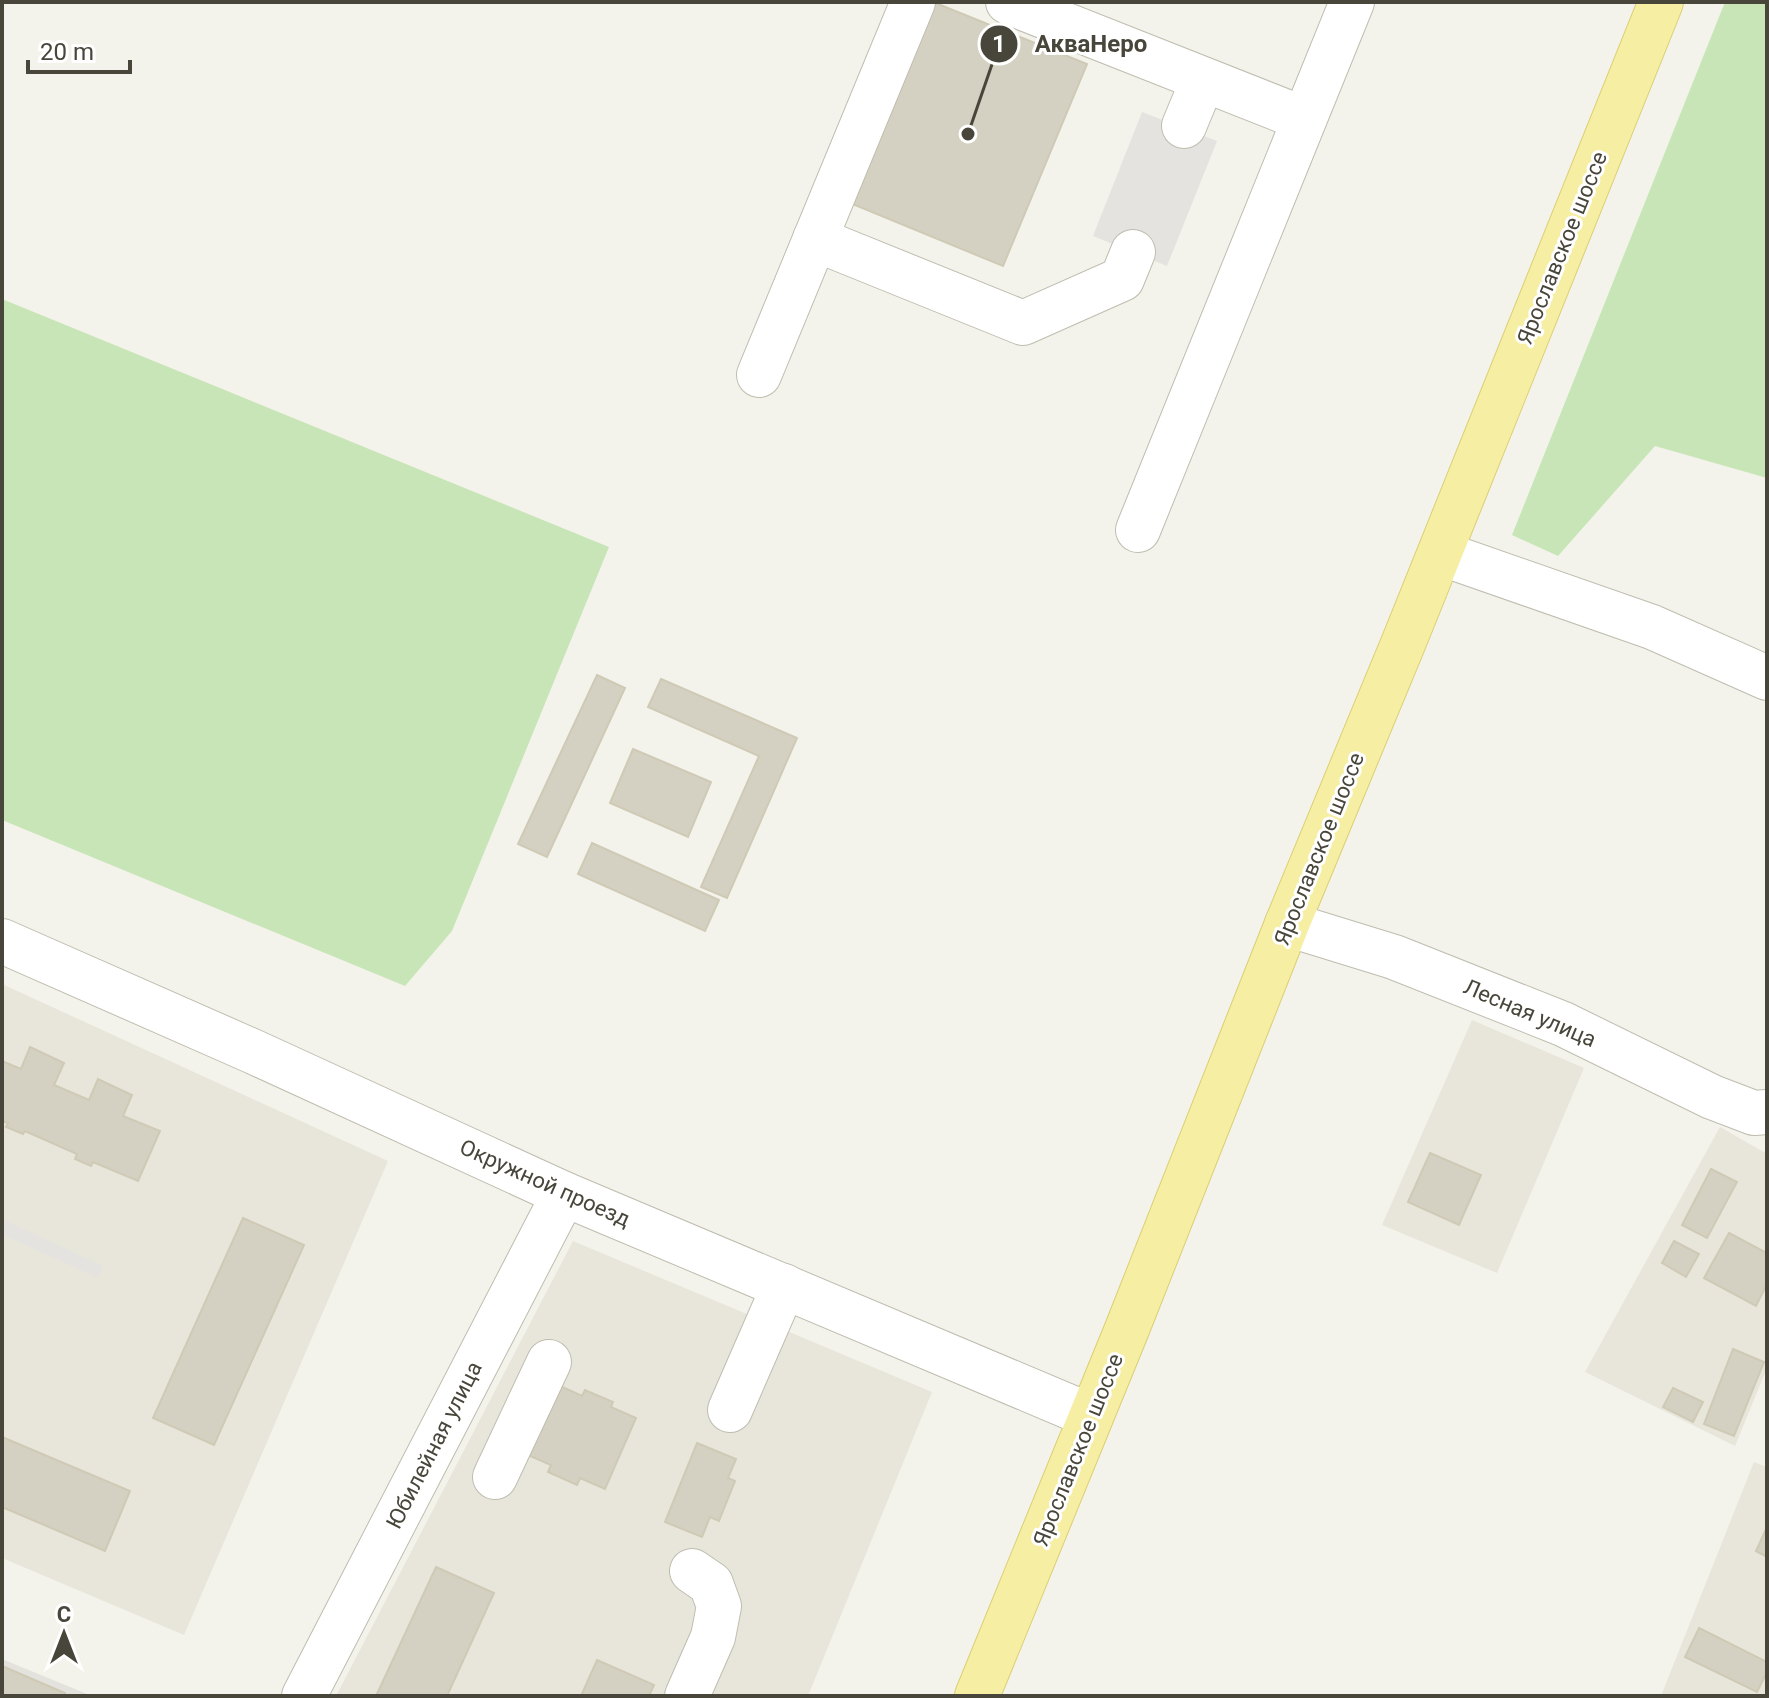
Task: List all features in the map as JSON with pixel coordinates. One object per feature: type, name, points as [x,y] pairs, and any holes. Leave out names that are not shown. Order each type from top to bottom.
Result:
[{"type":"main road","name":"Ярославское шоссе","points":[[977,1696],[1661,2]]},
{"type":"street","points":[[759,375],[913,2]]},
{"type":"street","points":[[1008,2],[1304,119]]},
{"type":"street","points":[[1138,530],[1352,2]]},
{"type":"street","points":[[1184,126],[1203,80]]},
{"type":"street","points":[[815,239],[1023,323],[1122,279],[1133,252]]},
{"type":"street","points":[[1440,553],[1652,627],[1767,678]]},
{"type":"street","name":"Лесная улица","points":[[1287,924],[1394,957],[1563,1024],[1712,1097],[1754,1113],[1767,1112]]},
{"type":"street","name":"Окружной проезд","points":[[2,941],[564,1194],[1091,1416]]},
{"type":"street","name":"Юбилейная улица","points":[[304,1696],[564,1194]]},
{"type":"street","points":[[730,1410],[784,1286]]},
{"type":"street","points":[[495,1477],[549,1362]]},
{"type":"street","points":[[687,1696],[713,1637],[719,1606],[711,1584],[692,1571]]},
{"type":"shaded area","points":[[1142,112],[1217,141],[1167,266],[1093,236]]},
{"type":"shaded area","points":[[2,984],[388,1161],[184,1635],[2,1558]]},
{"type":"shaded area","points":[[1472,1020],[1584,1068],[1497,1273],[1382,1225]]},
{"type":"shaded area","points":[[1720,1127],[1767,1154],[1767,1368],[1735,1446],[1585,1372]]},
{"type":"shaded area","points":[[2,1219],[103,1266],[98,1278],[2,1234]]},
{"type":"shaded area","points":[[573,1241],[932,1392],[808,1696],[336,1696]]},
{"type":"shaded area","points":[[1754,1462],[1767,1467],[1767,1696],[1661,1696]]},
{"type":"shaded area","points":[[2,1659],[92,1696],[2,1696]]},
{"type":"green space","points":[[1725,2],[1767,2],[1767,478],[1655,446],[1558,556],[1512,535]]},
{"type":"green space","points":[[2,299],[609,547],[452,931],[405,986],[2,820]]},
{"type":"building","points":[[933,2],[1087,64],[1003,266],[850,203]]},
{"type":"building","points":[[597,675],[625,688],[547,857],[518,844]]},
{"type":"building","points":[[661,679],[797,738],[727,898],[701,887],[759,756],[648,707]]},
{"type":"building","points":[[633,749],[711,782],[688,837],[610,803]]},
{"type":"building","points":[[592,843],[719,900],[705,931],[578,874]]},
{"type":"building","points":[[30,1047],[64,1063],[54,1085],[89,1100],[98,1079],[132,1095],[123,1116],[160,1131],[138,1181],[93,1162],[91,1166],[75,1159],[77,1154],[25,1131],[23,1134],[6,1127],[8,1123],[2,1121],[2,1061],[21,1069]]},
{"type":"building","points":[[1430,1153],[1481,1175],[1459,1225],[1408,1202]]},
{"type":"building","points":[[1711,1169],[1737,1182],[1707,1238],[1682,1225]]},
{"type":"building","points":[[243,1218],[304,1245],[214,1445],[153,1418]]},
{"type":"building","points":[[1729,1233],[1767,1253],[1767,1284],[1756,1306],[1704,1278]]},
{"type":"building","points":[[1674,1241],[1699,1254],[1686,1277],[1662,1263]]},
{"type":"building","points":[[1733,1349],[1764,1362],[1734,1436],[1704,1424]]},
{"type":"building","points":[[558,1385],[582,1396],[585,1390],[613,1402],[611,1407],[636,1418],[605,1489],[580,1478],[577,1485],[548,1472],[551,1465],[528,1455]]},
{"type":"building","points":[[1673,1388],[1703,1402],[1693,1422],[1663,1407]]},
{"type":"building","points":[[2,1437],[130,1491],[105,1551],[2,1507]]},
{"type":"building","points":[[697,1443],[736,1459],[728,1478],[735,1481],[719,1521],[710,1517],[702,1537],[665,1522]]},
{"type":"building","points":[[1767,1527],[1767,1557],[1756,1551]]},
{"type":"building","points":[[436,1567],[494,1593],[447,1696],[376,1696]]},
{"type":"building","points":[[1699,1628],[1767,1662],[1767,1672],[1757,1692],[1685,1657]]},
{"type":"building","points":[[597,1660],[654,1685],[649,1696],[581,1696]]},
{"type":"building","points":[[2,1666],[65,1693],[64,1696],[2,1696]]},
{"type":"place","name":"АкваНеро","points":[[968,134]]}]
